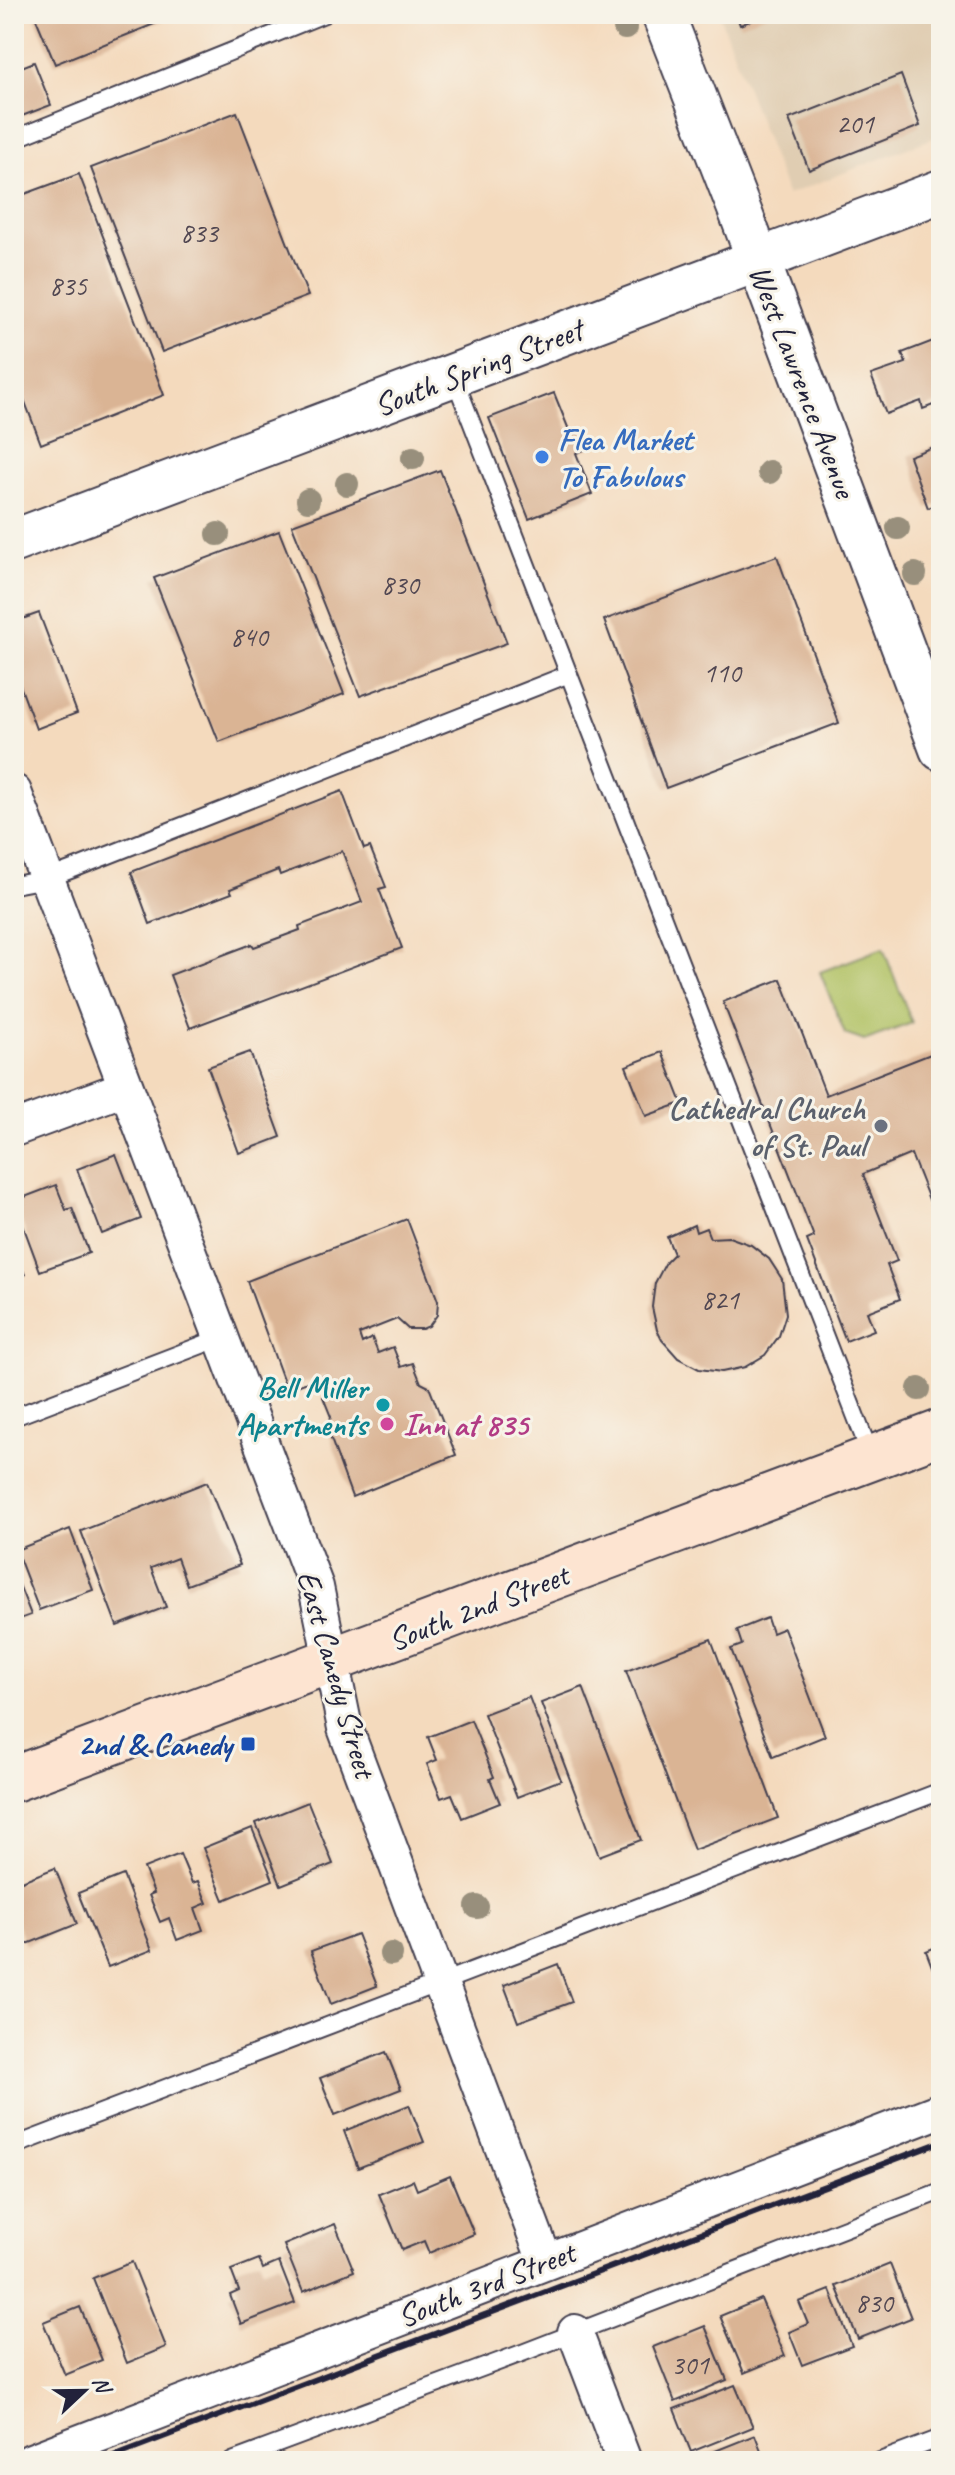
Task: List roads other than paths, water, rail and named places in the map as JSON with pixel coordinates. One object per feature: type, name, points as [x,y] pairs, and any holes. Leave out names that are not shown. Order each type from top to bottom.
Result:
[{"type":"main road","name":"South 2nd Street","points":[[14,1779],[941,1432]]},
{"type":"street","name":"West Lawrence Avenue","points":[[663,14],[941,749]]},
{"type":"street","name":"South Spring Street","points":[[14,541],[941,191]]},
{"type":"street","name":"East Canedy Street","points":[[14,792],[30,882],[125,1088],[316,1587],[345,1728],[545,2261]]},
{"type":"street","points":[[14,1129],[125,1088]]},
{"type":"street","name":"South 3rd Street","points":[[31,2461],[941,2110]]},
{"type":"street","points":[[575,2332],[624,2461]]},
{"type":"lane","points":[[14,139],[324,14]]},
{"type":"lane","points":[[453,375],[872,1458]]},
{"type":"lane","points":[[30,882],[569,674]]},
{"type":"lane","points":[[14,1417],[220,1338]]},
{"type":"lane","points":[[14,2146],[941,1791]]},
{"type":"lane","points":[[232,2461],[941,2191]]},
{"type":"lane","points":[[880,2461],[941,2438]]},
{"type":"railway","points":[[100,2461],[941,2142]]},
{"type":"place","name":"Flea Market To Fabulous","points":[[542,457]]},
{"type":"place","name":"Cathedral Church of St. Paul","points":[[881,1126]]},
{"type":"place","name":"Bell Miller Apartments","points":[[383,1405]]},
{"type":"place","name":"Inn at 835","points":[[387,1424]]},
{"type":"place","name":"2nd & Canedy","points":[[248,1744]]}]
